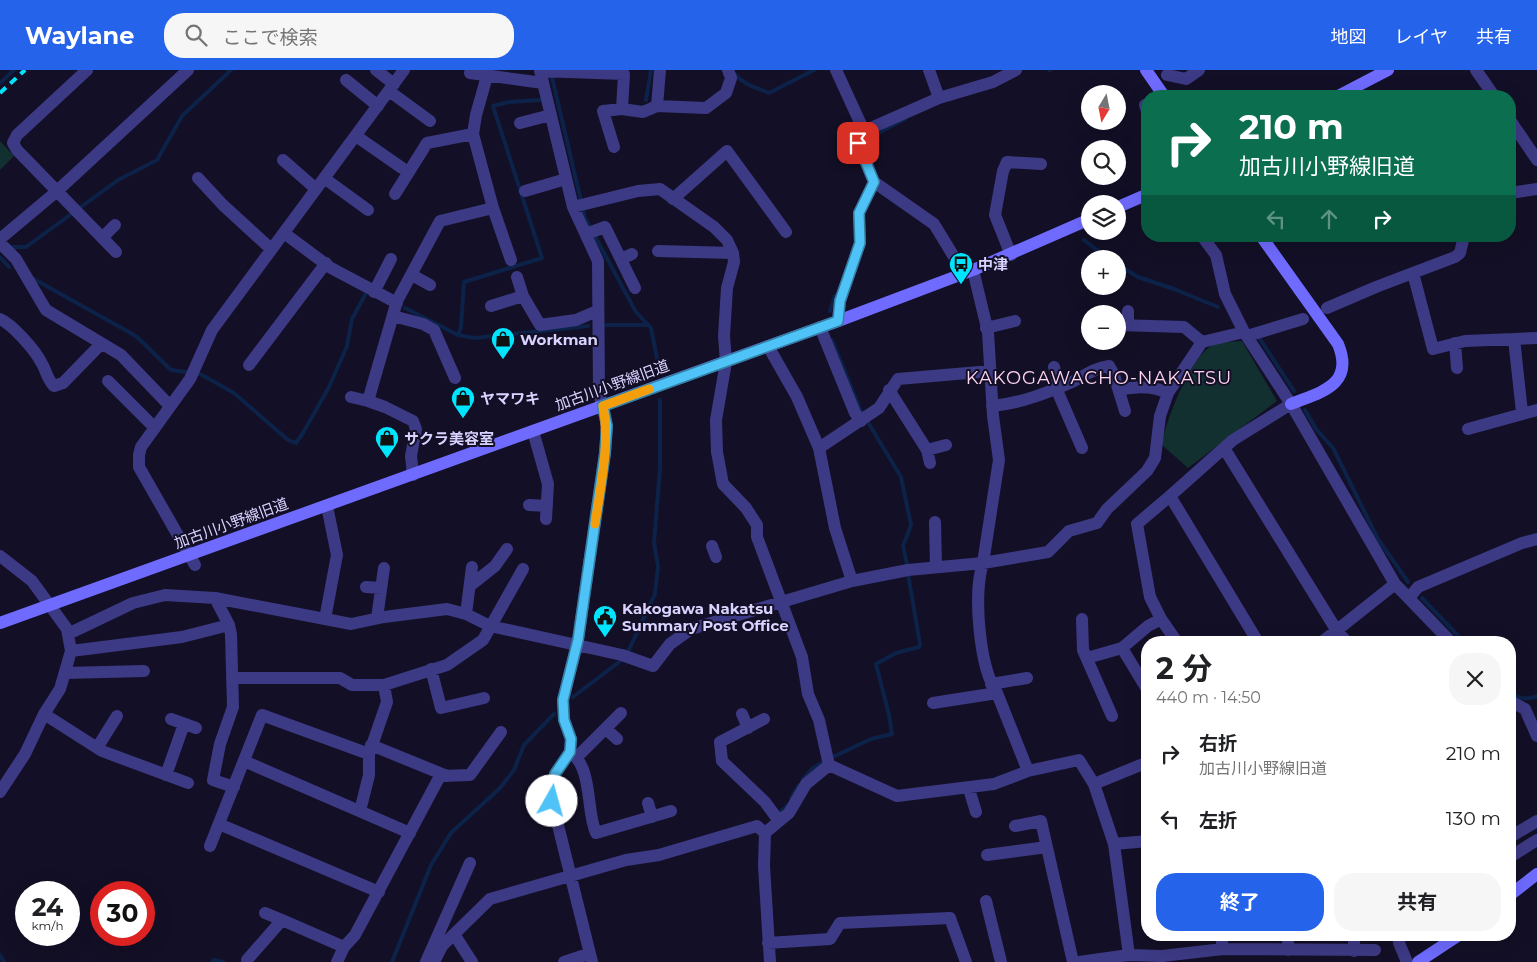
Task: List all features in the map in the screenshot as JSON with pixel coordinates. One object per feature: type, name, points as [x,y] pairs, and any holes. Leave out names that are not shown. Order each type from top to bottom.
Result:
[{"type":"street","points":[[87,70],[17,135],[13,143],[17,150],[56,192],[116,252]]},
{"type":"street","points":[[0,239],[56,192],[188,70]]},
{"type":"street","points":[[376,70],[391,88],[430,121]]},
{"type":"street","points":[[192,560],[139,467],[141,447],[194,373],[212,330],[404,70]]},
{"type":"street","points":[[657,106],[660,70]]},
{"type":"street","points":[[614,147],[603,111],[622,109],[643,112],[657,106],[706,108],[726,93],[731,78],[728,70]]},
{"type":"street","points":[[837,70],[864,131]]},
{"type":"street","points":[[928,70],[940,98]]},
{"type":"street","points":[[1146,70],[1160,90]]},
{"type":"street","points":[[1167,75],[1186,79],[1199,70]]},
{"type":"street","points":[[1350,90],[1388,70]]},
{"type":"street","points":[[1476,70],[1490,90]]},
{"type":"street","points":[[959,265],[934,224],[874,182],[858,143],[864,131],[940,98],[994,82],[1013,71]]},
{"type":"street","points":[[470,73],[487,76],[560,72],[624,74],[622,109]]},
{"type":"street","points":[[541,74],[574,207],[592,232],[598,261],[599,392],[607,426],[605,453],[576,646],[563,700],[564,720],[591,801],[590,821],[596,833],[671,811]]},
{"type":"street","points":[[487,76],[476,115],[473,134],[493,208],[511,260]]},
{"type":"street","points":[[346,80],[378,106]]},
{"type":"street","points":[[520,123],[551,115]]},
{"type":"street","points":[[1516,129],[1537,160]]},
{"type":"street","points":[[395,194],[426,143],[473,134]]},
{"type":"street","points":[[356,136],[402,168]]},
{"type":"street","points":[[673,199],[727,151],[781,216],[786,232]]},
{"type":"street","points":[[283,160],[316,189]]},
{"type":"street","points":[[1011,255],[995,215],[1003,171],[1007,162],[1041,164]]},
{"type":"street","points":[[198,178],[223,205],[271,249]]},
{"type":"street","points":[[324,178],[368,210]]},
{"type":"street","points":[[524,191],[566,179]]},
{"type":"street","points":[[838,321],[840,301],[860,243],[859,213],[874,182]]},
{"type":"street","points":[[574,207],[638,191],[660,189],[714,227],[727,240],[733,253],[734,262],[727,288],[724,336],[726,362],[716,420],[716,452],[723,484],[746,508],[756,525],[756,537],[802,657],[808,694],[819,720],[829,765]]},
{"type":"street","points":[[1516,192],[1537,189]]},
{"type":"street","points":[[1126,204],[1141,197]]},
{"type":"street","points":[[368,401],[397,303],[440,221],[493,208]]},
{"type":"street","name":"加古川小野線旧道","points":[[0,623],[192,560],[327,506],[974,270],[1081,223]]},
{"type":"street","points":[[102,238],[115,225]]},
{"type":"street","points":[[592,232],[604,227],[626,257],[635,288]]},
{"type":"street","points":[[284,233],[326,263],[374,292],[397,303]]},
{"type":"street","points":[[1206,242],[1216,255],[1224,294],[1245,334],[1291,404],[1395,584],[1445,636]]},
{"type":"street","points":[[1172,636],[1150,596],[1137,524],[1233,440],[1291,404],[1330,388],[1338,379],[1343,367],[1343,357],[1338,344],[1265,242]]},
{"type":"street","points":[[1327,308],[1455,257],[1460,253],[1463,242]]},
{"type":"street","points":[[0,243],[12,254],[46,310],[121,355],[170,406]]},
{"type":"street","points":[[658,251],[733,253]]},
{"type":"street","points":[[374,292],[391,259]]},
{"type":"street","points":[[249,365],[326,263]]},
{"type":"street","points":[[974,270],[986,328],[991,370],[992,406],[999,460],[983,563],[978,576],[981,642],[994,688],[1028,772]]},
{"type":"street","points":[[1413,273],[1433,349],[1465,341],[1537,338]]},
{"type":"street","points":[[412,275],[430,285]]},
{"type":"street","points":[[517,277],[523,296],[540,325],[576,320],[597,322]]},
{"type":"street","points":[[491,306],[523,296]]},
{"type":"street","points":[[1126,317],[1128,311]]},
{"type":"street","points":[[393,316],[423,324],[434,330],[455,378]]},
{"type":"street","points":[[0,319],[9,324],[42,362],[47,380],[54,386],[63,384],[101,344]]},
{"type":"street","points":[[68,634],[143,599],[177,594],[215,598],[351,624],[377,618],[448,609],[466,614],[490,626],[625,656],[653,666],[670,644],[691,630],[852,581],[936,567],[983,563],[1048,552],[1070,530],[1097,523],[1107,509],[1147,471],[1155,458],[1160,416],[1168,393],[1202,342],[1245,334],[1303,319]]},
{"type":"street","points":[[986,328],[1015,321]]},
{"type":"street","points":[[1126,325],[1184,327],[1202,342]]},
{"type":"street","points":[[375,327],[388,331]]},
{"type":"street","points":[[820,327],[855,413],[861,421]]},
{"type":"street","points":[[1514,339],[1522,412]]},
{"type":"street","points":[[1454,343],[1458,368]]},
{"type":"street","points":[[768,346],[797,398],[819,448],[835,528],[852,581]]},
{"type":"street","points":[[992,406],[1019,403],[1074,381],[1095,368],[1109,366],[1120,390],[1125,411]]},
{"type":"street","points":[[1054,367],[1058,387],[1082,448]]},
{"type":"street","points":[[819,448],[879,408],[898,379],[991,370]]},
{"type":"street","points":[[108,381],[155,428]]},
{"type":"street","points":[[1120,390],[1156,388],[1168,393]]},
{"type":"street","points":[[889,390],[927,450],[930,463]]},
{"type":"street","points":[[351,397],[385,407],[413,421],[416,429],[411,456],[413,475]]},
{"type":"street","points":[[1468,429],[1522,412],[1537,410]]},
{"type":"street","points":[[533,431],[548,484],[546,519]]},
{"type":"street","points":[[927,450],[946,445]]},
{"type":"street","points":[[1224,448],[1342,636]]},
{"type":"street","points":[[1170,496],[1254,636]]},
{"type":"street","points":[[529,505],[547,506]]},
{"type":"street","points":[[325,619],[337,555],[327,506]]},
{"type":"street","points":[[935,522],[936,567]]},
{"type":"street","points":[[1409,598],[1418,587],[1537,539]]},
{"type":"street","points":[[471,585],[495,566],[507,549]]},
{"type":"street","points":[[0,556],[32,581],[48,606],[67,629],[71,651],[60,689],[44,714],[25,754],[0,792]]},
{"type":"street","points":[[466,614],[472,567]]},
{"type":"street","points":[[377,618],[384,568]]},
{"type":"street","points":[[232,678],[326,673],[352,685],[384,685],[431,669],[447,666],[483,640],[523,568]]},
{"type":"street","points":[[1330,636],[1395,584]]},
{"type":"street","points":[[366,588],[381,588]]},
{"type":"street","points":[[215,598],[229,625],[232,712],[220,744],[213,780],[234,787]]},
{"type":"street","points":[[1082,619],[1083,650],[1112,716]]},
{"type":"street","points":[[1086,658],[1122,648],[1148,626],[1161,619]]},
{"type":"street","points":[[71,651],[182,637],[229,625]]},
{"type":"street","points":[[1122,648],[1141,679]]},
{"type":"street","points":[[431,669],[441,708],[484,698]]},
{"type":"street","points":[[65,673],[144,672]]},
{"type":"street","points":[[933,703],[1027,678]]},
{"type":"street","points":[[360,811],[369,776],[370,749],[387,702],[384,685]]},
{"type":"street","points":[[1516,704],[1525,709],[1537,736]]},
{"type":"street","points":[[564,962],[590,958],[552,801],[555,774],[574,754],[606,729],[621,713]]},
{"type":"street","points":[[44,714],[98,748],[188,783]]},
{"type":"street","points":[[742,714],[748,728]]},
{"type":"street","points":[[210,846],[262,715],[370,749],[447,776]]},
{"type":"street","points":[[98,748],[117,716]]},
{"type":"street","points":[[166,775],[190,726],[171,719]]},
{"type":"street","points":[[764,719],[720,742],[722,761],[764,802],[778,821]]},
{"type":"street","points":[[606,729],[617,739]]},
{"type":"street","points":[[337,962],[344,947],[360,938],[379,892],[440,776],[470,775],[502,732]]},
{"type":"street","points":[[244,760],[410,834]]},
{"type":"street","points":[[829,765],[897,796],[969,789],[994,784],[1028,772],[1079,760],[1094,784],[1114,844],[1128,956]]},
{"type":"street","points":[[770,962],[764,866],[765,832],[789,813],[806,784],[829,765]]},
{"type":"street","points":[[1094,784],[1141,765]]},
{"type":"street","points":[[969,789],[976,812]]},
{"type":"street","points":[[648,803],[652,817]]},
{"type":"street","points":[[1015,826],[1041,821],[1073,962]]},
{"type":"street","points":[[1516,833],[1537,821]]},
{"type":"street","points":[[220,824],[379,892]]},
{"type":"street","points":[[434,962],[442,946],[490,899],[626,860],[659,855],[757,826],[765,832]]},
{"type":"street","points":[[1516,853],[1537,840]]},
{"type":"street","points":[[1114,844],[1141,842]]},
{"type":"street","points":[[987,855],[1047,847]]},
{"type":"street","points":[[426,962],[470,863]]},
{"type":"street","points":[[1516,890],[1537,874]]},
{"type":"street","points":[[986,901],[1001,962]]},
{"type":"street","points":[[265,913],[344,947]]},
{"type":"street","points":[[768,943],[830,939],[840,923],[950,918],[966,962]]},
{"type":"street","points":[[247,960],[282,920]]},
{"type":"street","points":[[454,934],[472,962]]},
{"type":"street","points":[[1221,941],[1222,949]]},
{"type":"street","points":[[1288,941],[1288,950]]},
{"type":"street","points":[[1354,941],[1354,951]]},
{"type":"street","points":[[1399,941],[1407,962]]},
{"type":"street","points":[[1418,962],[1450,941]]},
{"type":"street","points":[[1079,962],[1109,960],[1128,956],[1162,959],[1222,949],[1243,956],[1288,950],[1375,950]]},
{"type":"green space","points":[[0,141],[14,156],[0,170]]},
{"type":"green space","points":[[1242,341],[1277,401],[1188,468],[1162,445],[1174,405],[1189,373],[1206,350],[1218,343]]},
{"type":"waterway","points":[[0,83],[14,70]]},
{"type":"waterway","points":[[10,247],[26,247],[118,180],[157,160],[182,116],[231,70]]},
{"type":"waterway","points":[[646,100],[651,70]]},
{"type":"waterway","points":[[735,74],[746,83],[769,93],[814,70]]},
{"type":"waterway","points":[[551,73],[585,218],[636,312],[651,328],[660,373]]},
{"type":"waterway","points":[[458,335],[461,327],[464,282],[542,258],[493,106],[509,102],[540,100]]},
{"type":"waterway","points":[[865,140],[905,119]]},
{"type":"waterway","points":[[1084,240],[1097,250]]},
{"type":"waterway","points":[[0,257],[9,267]]},
{"type":"waterway","points":[[1126,270],[1138,277],[1218,307]]},
{"type":"waterway","points":[[32,278],[136,336],[171,370],[200,374],[234,393],[288,440],[296,443],[329,387],[347,346],[352,319],[365,295]]},
{"type":"waterway","points":[[830,311],[835,296]]},
{"type":"waterway","points":[[405,308],[458,335],[474,338],[588,326]]},
{"type":"waterway","points":[[606,325],[648,325]]},
{"type":"waterway","points":[[1258,336],[1294,391]]},
{"type":"waterway","points":[[832,340],[860,409],[901,477],[911,525],[903,546],[907,564]]},
{"type":"waterway","points":[[627,654],[655,594],[658,566],[654,543],[660,468],[660,400]]},
{"type":"waterway","points":[[1305,410],[1316,429],[1333,448],[1378,539],[1408,582]]},
{"type":"waterway","points":[[835,756],[871,739],[892,734],[876,664],[896,653],[919,647],[908,574]]},
{"type":"waterway","points":[[1422,598],[1458,636]]},
{"type":"waterway","points":[[573,697],[623,659]]},
{"type":"waterway","points":[[1516,696],[1523,698],[1537,696]]},
{"type":"waterway","points":[[392,962],[431,865],[451,833],[500,788],[514,770],[524,745],[554,714]]},
{"type":"waterway","points":[[803,779],[813,768],[825,761]]},
{"type":"waterway","points":[[791,798],[799,785]]},
{"type":"waterway","points":[[777,815],[788,805]]},
{"type":"waterway","points":[[0,955],[4,962]]},
{"type":"waterway","points":[[212,962],[214,960],[223,962]]},
{"type":"railway","points":[[0,93],[25,70]]},
{"type":"slow traffic","points":[[595,524],[607,426],[603,406],[649,389]]},
{"type":"place","name":"中津","points":[[961,285]]},
{"type":"place","name":"Workman","points":[[503,360]]},
{"type":"place","name":"ヤマワキ","points":[[463,419]]},
{"type":"place","name":"サクラ美容室","points":[[387,459]]},
{"type":"place","name":"Kakogawa Nakatsu Summary Post Office","points":[[605,638]]},
{"type":"district","name":"KAKOGAWACHO-NAKATSU","points":[[1099,378]]},
{"type":"route","points":[[552,801],[555,774],[570,752],[571,739],[564,720],[563,700],[578,640],[605,453],[607,426],[603,406],[838,321],[840,301],[860,243],[859,213],[874,182],[858,143]]}]
